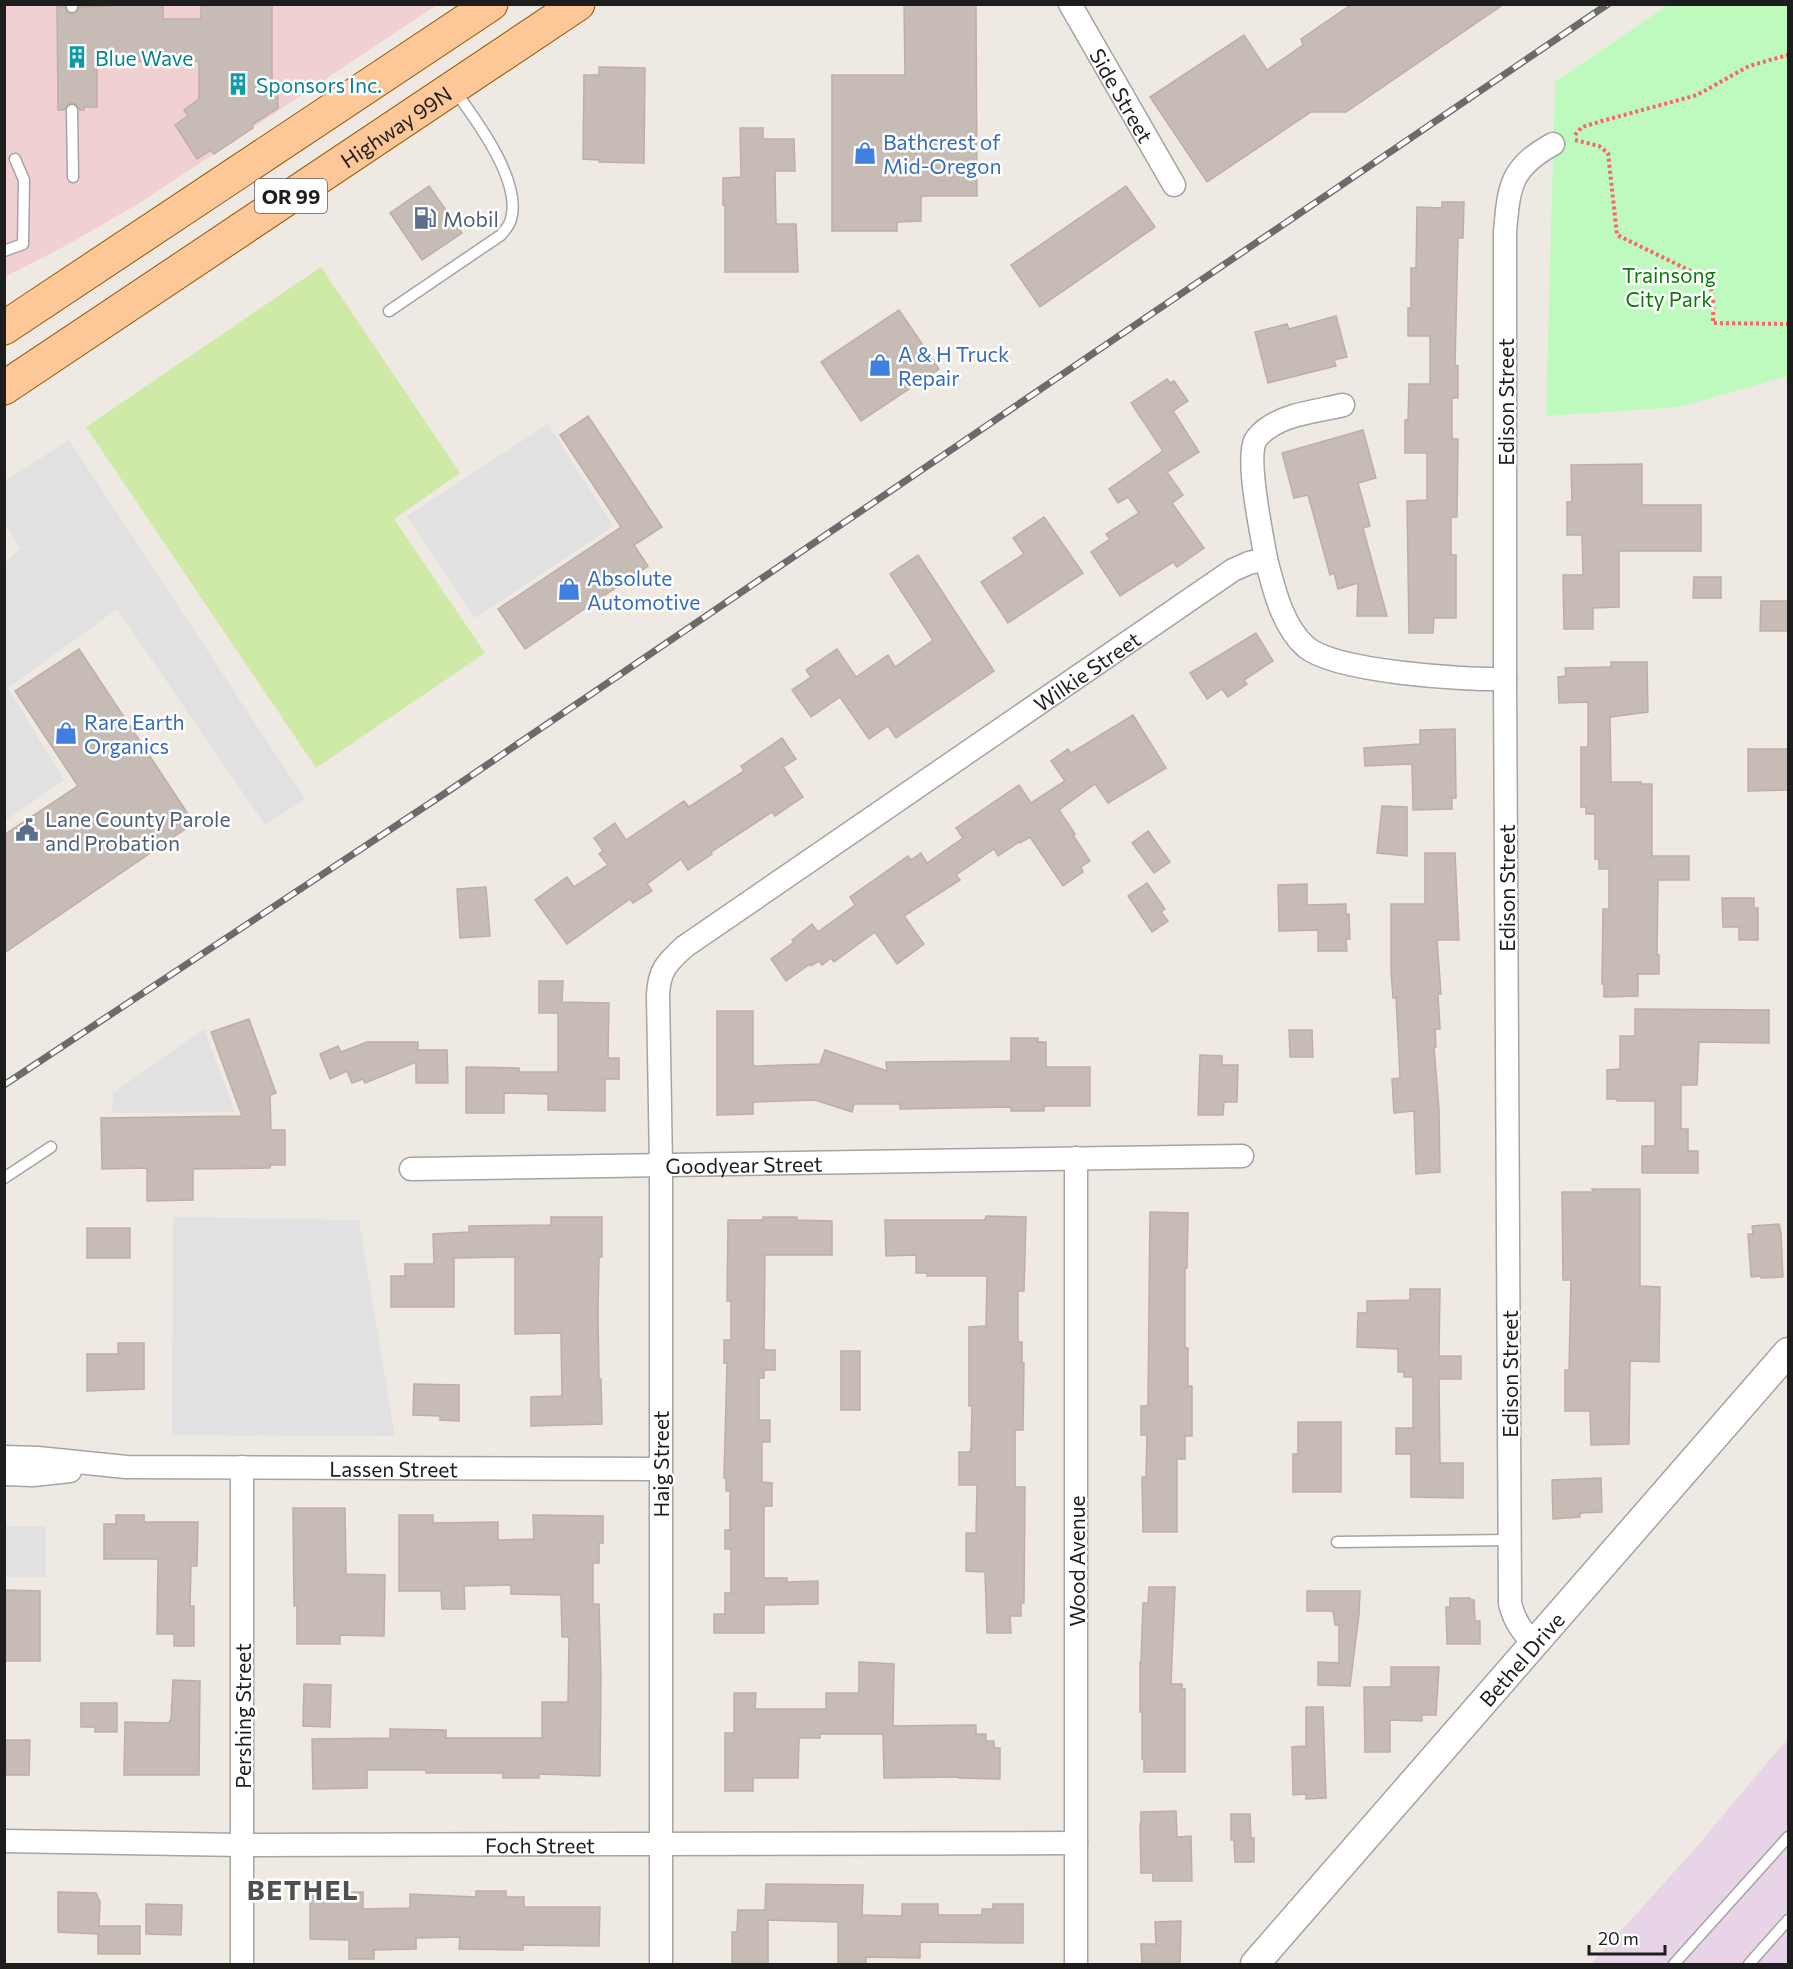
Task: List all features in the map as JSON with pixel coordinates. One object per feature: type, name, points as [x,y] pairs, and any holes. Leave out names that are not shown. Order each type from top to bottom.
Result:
[{"type":"main road","name":"OR 99","points":[[4,328],[491,4]]},
{"type":"main road","name":"Highway 99N","points":[[4,388],[578,4]]},
{"type":"street","name":"Side Street","points":[[1071,4],[1174,185]]},
{"type":"street","name":"Edison Street","points":[[1534,1644],[1519,1628],[1513,1617],[1510,1603],[1505,232],[1514,180],[1523,164],[1553,144]]},
{"type":"street","points":[[1343,405],[1286,419],[1267,428],[1255,440],[1252,462],[1256,503],[1266,560],[1284,615],[1298,639],[1307,648],[1347,663],[1473,680],[1505,679]]},
{"type":"street","name":"Wilkie Street","points":[[666,964],[684,947],[1233,570],[1249,563],[1266,560]]},
{"type":"street","name":"Haig Street","points":[[661,1965],[661,1165],[658,995],[659,982],[666,964]]},
{"type":"street","name":"Goodyear Street","points":[[411,1169],[1242,1156]]},
{"type":"street","name":"Wood Avenue","points":[[1076,1158],[1076,1965]]},
{"type":"street","name":"Bethel Drive","points":[[1255,1965],[1788,1353]]},
{"type":"street","name":"Lassen Street","points":[[4,1457],[126,1467]]},
{"type":"street","name":"Lassen Street","points":[[4,1474],[33,1475],[126,1467],[660,1469]]},
{"type":"street","name":"Pershing Street","points":[[242,1467],[242,1965]]},
{"type":"street","name":"Foch Street","points":[[4,1841],[242,1845],[1076,1843]]},
{"type":"lane","points":[[389,311],[501,235],[511,219],[511,197],[498,157],[453,88]]},
{"type":"lane","points":[[72,110],[73,177]]},
{"type":"lane","points":[[4,251],[23,244],[24,180],[15,159]]},
{"type":"lane","points":[[4,1178],[51,1147]]},
{"type":"lane","points":[[1337,1542],[1510,1540]]},
{"type":"lane","points":[[1674,1965],[1788,1837]]},
{"type":"lane","points":[[1749,1965],[1788,1920]]},
{"type":"path","points":[[1788,55],[1749,66],[1696,95],[1582,127],[1573,139],[1599,146],[1608,153],[1617,235],[1708,281],[1713,293],[1713,323],[1788,324]]},
{"type":"shaded area","points":[[5,5],[437,5],[143,201],[67,245],[5,277]]},
{"type":"shaded area","points":[[548,424],[613,526],[475,618],[407,516]]},
{"type":"shaded area","points":[[69,440],[305,799],[265,825],[117,609],[8,688],[64,780],[5,821],[5,563],[20,549],[5,524],[5,481]]},
{"type":"shaded area","points":[[204,1029],[235,1112],[112,1113],[113,1093]]},
{"type":"shaded area","points":[[173,1217],[359,1220],[395,1436],[172,1435]]},
{"type":"shaded area","points":[[5,1526],[46,1526],[46,1577],[5,1577]]},
{"type":"shaded area","points":[[1788,1738],[1788,1964],[1591,1964],[1693,1851]]},
{"type":"green space","name":"Trainsong City Park","points":[[1668,5],[1788,5],[1788,376],[1679,407],[1546,416],[1555,82]]},
{"type":"green space","points":[[321,267],[460,473],[394,519],[485,653],[316,768],[86,427]]},
{"type":"building","points":[[111,4],[163,4],[163,19],[201,19],[201,4],[272,4],[272,91],[278,91],[278,108],[214,154],[211,150],[197,159],[175,125],[188,116],[184,110],[199,99],[199,61],[97,62],[97,107],[84,107],[84,110],[80,110],[76,104],[71,103],[64,110],[58,110],[57,7],[65,7],[68,13],[73,14],[78,11],[79,7],[111,6]]},
{"type":"building","points":[[904,4],[976,4],[977,196],[921,196],[921,221],[897,222],[897,231],[832,231],[832,75],[905,75]]},
{"type":"building","points":[[1352,4],[1504,4],[1346,112],[1311,112],[1207,182],[1150,97],[1244,35],[1267,70],[1303,45],[1301,39]]},
{"type":"building","points":[[599,67],[645,68],[644,163],[599,162],[599,160],[583,159],[584,75],[599,75]]},
{"type":"building","points":[[740,128],[763,128],[763,139],[794,139],[795,171],[775,171],[776,224],[796,224],[798,272],[725,272],[723,178],[741,177]]},
{"type":"building","points":[[429,186],[462,233],[422,260],[390,213]]},
{"type":"building","points":[[1126,186],[1155,227],[1040,307],[1011,265]]},
{"type":"building","points":[[1442,202],[1464,202],[1463,238],[1458,238],[1455,365],[1458,366],[1458,398],[1452,398],[1452,439],[1458,439],[1457,517],[1451,517],[1451,555],[1456,555],[1456,618],[1434,618],[1433,633],[1409,633],[1407,501],[1427,500],[1427,453],[1405,453],[1405,420],[1408,420],[1409,384],[1430,384],[1430,336],[1408,336],[1411,268],[1416,268],[1417,207],[1442,208]]},
{"type":"building","name":"A & H Truck Repair","points":[[899,310],[939,369],[861,421],[821,362]]},
{"type":"building","points":[[1336,316],[1347,357],[1334,360],[1336,366],[1268,383],[1255,332],[1287,324],[1289,329]]},
{"type":"building","points":[[1167,379],[1170,383],[1174,381],[1188,401],[1173,411],[1199,452],[1167,472],[1183,495],[1172,503],[1204,548],[1177,567],[1173,562],[1120,596],[1091,552],[1110,539],[1106,534],[1139,513],[1128,497],[1118,503],[1109,489],[1163,451],[1131,403]]},
{"type":"building","points":[[588,416],[662,527],[634,545],[648,566],[525,649],[498,609],[621,527],[560,435]]},
{"type":"building","points":[[1363,430],[1376,478],[1358,483],[1370,526],[1363,528],[1387,616],[1357,616],[1358,583],[1338,589],[1334,573],[1330,575],[1308,495],[1294,498],[1282,453]]},
{"type":"building","points":[[1642,464],[1642,505],[1701,505],[1701,551],[1619,551],[1619,607],[1593,608],[1593,629],[1564,629],[1563,575],[1583,575],[1582,535],[1567,535],[1567,502],[1572,502],[1571,465]]},
{"type":"building","points":[[1044,517],[1083,573],[1008,623],[981,582],[1024,554],[1013,538]]},
{"type":"building","points":[[918,555],[994,671],[896,738],[888,726],[869,739],[840,697],[811,717],[792,690],[811,677],[806,670],[837,649],[856,677],[888,655],[895,667],[933,640],[890,574]]},
{"type":"building","points":[[1694,577],[1721,577],[1721,598],[1693,598]]},
{"type":"building","points":[[1761,601],[1788,601],[1788,631],[1760,631]]},
{"type":"building","points":[[1256,633],[1273,661],[1244,680],[1247,684],[1228,697],[1222,689],[1207,699],[1190,673]]},
{"type":"building","points":[[79,649],[194,823],[4,953],[4,835],[78,786],[15,691]]},
{"type":"building","points":[[1611,662],[1647,662],[1648,712],[1610,717],[1611,782],[1652,784],[1652,856],[1689,856],[1689,880],[1658,880],[1659,974],[1638,974],[1638,996],[1604,997],[1604,984],[1602,984],[1603,909],[1609,909],[1609,869],[1599,869],[1599,859],[1595,859],[1595,814],[1586,814],[1586,807],[1581,807],[1581,747],[1588,747],[1588,702],[1559,703],[1558,677],[1566,676],[1565,668],[1611,667]]},
{"type":"building","points":[[1133,715],[1166,768],[1108,803],[1095,784],[1059,810],[1090,861],[1081,867],[1083,872],[1063,886],[1030,837],[998,856],[994,849],[956,875],[960,880],[904,916],[924,944],[897,964],[875,932],[834,962],[831,958],[822,965],[819,961],[811,966],[810,964],[786,981],[771,959],[794,942],[792,940],[812,924],[818,932],[855,905],[850,897],[908,856],[911,860],[921,853],[927,863],[963,838],[956,828],[1019,785],[1031,803],[1065,781],[1051,761],[1068,749],[1071,753]]},
{"type":"building","points":[[1455,729],[1456,798],[1452,798],[1452,809],[1413,810],[1412,764],[1365,766],[1364,748],[1420,744],[1420,730]]},
{"type":"building","points":[[782,738],[796,759],[783,767],[803,797],[775,816],[772,812],[688,870],[681,859],[647,884],[652,891],[633,903],[630,899],[567,944],[535,900],[567,877],[574,887],[608,865],[599,854],[603,851],[594,838],[615,823],[626,840],[684,801],[689,807],[744,771],[741,766]]},
{"type":"building","points":[[1748,749],[1788,749],[1788,790],[1748,791]]},
{"type":"building","points":[[1382,806],[1407,807],[1407,856],[1377,853]]},
{"type":"building","points":[[1148,831],[1170,862],[1154,873],[1132,843]]},
{"type":"building","points":[[1425,853],[1455,853],[1459,940],[1437,940],[1441,994],[1438,994],[1440,1029],[1435,1029],[1436,1047],[1434,1047],[1439,1109],[1440,1172],[1416,1174],[1414,1111],[1394,1113],[1392,1079],[1400,1078],[1396,997],[1393,998],[1391,971],[1391,904],[1425,904]]},
{"type":"building","points":[[1147,883],[1165,909],[1161,912],[1168,921],[1152,932],[1128,896]]},
{"type":"building","points":[[1307,884],[1307,905],[1346,904],[1346,914],[1349,914],[1350,939],[1346,939],[1347,951],[1318,951],[1318,930],[1279,931],[1278,885]]},
{"type":"building","points":[[486,887],[490,936],[460,938],[457,889]]},
{"type":"building","points":[[1722,898],[1754,898],[1754,908],[1758,908],[1758,940],[1739,940],[1739,927],[1723,927]]},
{"type":"building","points":[[539,981],[563,981],[562,1002],[609,1003],[608,1058],[619,1058],[619,1079],[605,1079],[605,1111],[548,1110],[548,1094],[504,1093],[504,1113],[466,1113],[466,1067],[519,1068],[519,1072],[558,1072],[558,1013],[539,1013]]},
{"type":"building","points":[[1635,1009],[1769,1010],[1769,1043],[1699,1042],[1697,1085],[1681,1085],[1681,1129],[1688,1129],[1688,1151],[1698,1151],[1698,1173],[1642,1173],[1642,1146],[1655,1146],[1655,1101],[1607,1099],[1607,1070],[1620,1069],[1620,1036],[1635,1036]]},
{"type":"building","points":[[717,1011],[753,1011],[753,1066],[820,1064],[825,1050],[887,1071],[886,1062],[1011,1061],[1011,1038],[1038,1038],[1038,1042],[1046,1042],[1046,1067],[1090,1067],[1090,1106],[1044,1106],[1044,1111],[1011,1111],[1011,1107],[900,1109],[900,1104],[854,1104],[852,1112],[815,1100],[753,1102],[753,1114],[717,1115]]},
{"type":"building","points":[[249,1019],[276,1093],[270,1095],[271,1130],[285,1130],[285,1165],[270,1165],[270,1168],[193,1169],[193,1200],[147,1201],[147,1168],[102,1169],[101,1118],[242,1116],[211,1032]]},
{"type":"building","points":[[1289,1030],[1312,1030],[1313,1057],[1290,1057]]},
{"type":"building","points":[[367,1042],[418,1042],[418,1050],[447,1050],[448,1083],[416,1083],[416,1062],[365,1083],[363,1079],[352,1083],[347,1071],[330,1079],[320,1054],[338,1046],[341,1052]]},
{"type":"building","points":[[1200,1055],[1222,1056],[1222,1065],[1238,1065],[1237,1102],[1224,1102],[1223,1115],[1198,1115]]},
{"type":"building","points":[[1592,1189],[1640,1189],[1640,1286],[1660,1287],[1659,1362],[1630,1361],[1629,1444],[1591,1445],[1590,1411],[1565,1411],[1565,1370],[1569,1370],[1571,1280],[1563,1280],[1562,1192],[1593,1192]]},
{"type":"building","points":[[1150,1212],[1188,1213],[1185,1348],[1188,1348],[1188,1386],[1192,1386],[1192,1436],[1185,1436],[1185,1459],[1177,1459],[1177,1532],[1143,1532],[1142,1477],[1146,1477],[1147,1435],[1141,1435],[1141,1406],[1148,1406]]},
{"type":"building","points":[[986,1216],[1026,1217],[1024,1291],[1018,1291],[1018,1342],[1022,1342],[1022,1363],[1024,1363],[1023,1430],[1015,1430],[1015,1487],[1025,1487],[1024,1603],[1021,1603],[1021,1616],[1010,1616],[1011,1633],[987,1633],[985,1572],[966,1571],[966,1533],[976,1533],[977,1485],[959,1485],[959,1452],[970,1452],[971,1448],[969,1327],[986,1326],[987,1276],[927,1276],[927,1273],[916,1273],[916,1255],[886,1256],[885,1220],[985,1220]]},
{"type":"building","points":[[551,1217],[602,1217],[598,1312],[602,1424],[531,1426],[531,1397],[562,1396],[561,1333],[515,1334],[515,1257],[454,1258],[454,1307],[391,1307],[391,1276],[405,1276],[405,1264],[434,1264],[433,1234],[469,1232],[469,1226],[551,1225]]},
{"type":"building","points":[[763,1217],[797,1217],[797,1220],[832,1221],[832,1255],[765,1255],[764,1350],[775,1350],[775,1370],[764,1370],[764,1378],[759,1378],[759,1420],[770,1420],[770,1442],[762,1442],[762,1482],[772,1483],[772,1506],[764,1506],[764,1578],[787,1578],[787,1582],[818,1581],[818,1604],[764,1605],[764,1633],[714,1633],[714,1614],[725,1614],[725,1593],[731,1593],[731,1549],[725,1549],[725,1530],[730,1530],[730,1491],[726,1491],[726,1478],[724,1478],[727,1363],[724,1363],[724,1340],[731,1340],[731,1301],[727,1301],[728,1220],[763,1220]]},
{"type":"building","points":[[1779,1224],[1783,1277],[1751,1277],[1748,1234],[1753,1234],[1752,1226]]},
{"type":"building","points":[[87,1228],[130,1228],[130,1258],[87,1258]]},
{"type":"building","points":[[1410,1289],[1440,1289],[1439,1356],[1461,1356],[1461,1379],[1439,1379],[1440,1463],[1463,1463],[1463,1498],[1411,1497],[1411,1454],[1396,1454],[1396,1428],[1413,1428],[1413,1377],[1404,1377],[1404,1372],[1398,1372],[1398,1349],[1357,1347],[1358,1313],[1367,1313],[1367,1301],[1410,1300]]},
{"type":"building","points":[[118,1343],[144,1343],[144,1389],[87,1391],[87,1354],[118,1354]]},
{"type":"building","points":[[841,1351],[860,1351],[860,1410],[841,1410]]},
{"type":"building","points":[[414,1384],[459,1385],[459,1421],[440,1420],[440,1416],[413,1415]]},
{"type":"building","points":[[1298,1422],[1341,1422],[1341,1492],[1293,1492],[1293,1454],[1298,1454]]},
{"type":"building","points":[[1601,1478],[1602,1512],[1580,1513],[1580,1517],[1553,1519],[1552,1480]]},
{"type":"building","points":[[293,1508],[345,1508],[346,1574],[385,1575],[384,1636],[340,1635],[340,1644],[297,1644],[297,1606],[294,1606]]},
{"type":"building","points":[[116,1515],[144,1515],[144,1522],[198,1522],[197,1566],[191,1566],[190,1606],[194,1606],[194,1646],[174,1646],[174,1634],[157,1634],[158,1559],[104,1559],[104,1524],[116,1524]]},
{"type":"building","points":[[399,1515],[433,1515],[433,1523],[498,1522],[498,1540],[534,1539],[533,1515],[603,1516],[603,1543],[599,1543],[599,1563],[593,1563],[593,1604],[599,1604],[600,1776],[539,1774],[539,1778],[503,1778],[503,1773],[367,1770],[367,1788],[313,1789],[312,1739],[390,1738],[390,1729],[446,1730],[446,1738],[542,1738],[542,1702],[568,1702],[569,1637],[562,1637],[561,1595],[511,1594],[511,1585],[464,1586],[465,1609],[442,1609],[441,1591],[399,1591]]},
{"type":"building","points":[[1149,1587],[1175,1587],[1171,1684],[1182,1684],[1182,1689],[1185,1689],[1185,1772],[1144,1772],[1142,1712],[1140,1712],[1140,1662],[1143,1603],[1148,1603]]},
{"type":"building","points":[[4,1590],[40,1591],[40,1661],[4,1661]]},
{"type":"building","points":[[1307,1591],[1360,1591],[1350,1686],[1318,1685],[1318,1662],[1339,1663],[1339,1625],[1335,1625],[1333,1611],[1307,1611]]},
{"type":"building","points":[[1450,1598],[1474,1600],[1475,1621],[1480,1621],[1480,1644],[1447,1644],[1446,1607],[1450,1607]]},
{"type":"building","points":[[859,1662],[894,1664],[893,1726],[976,1725],[976,1734],[986,1734],[986,1741],[994,1741],[994,1748],[1000,1748],[1000,1779],[884,1778],[883,1734],[820,1734],[820,1738],[799,1738],[798,1778],[753,1778],[753,1791],[725,1791],[725,1733],[734,1733],[734,1693],[756,1693],[755,1709],[826,1709],[826,1693],[859,1693]]},
{"type":"building","points":[[1391,1667],[1439,1667],[1436,1715],[1422,1715],[1422,1721],[1390,1720],[1390,1752],[1365,1752],[1364,1687],[1391,1687]]},
{"type":"building","points":[[173,1680],[200,1681],[199,1775],[124,1775],[125,1722],[169,1723]]},
{"type":"building","points":[[304,1684],[331,1685],[330,1727],[303,1726]]},
{"type":"building","points":[[81,1703],[117,1703],[117,1732],[95,1732],[95,1727],[81,1727]]},
{"type":"building","points":[[1306,1707],[1323,1707],[1326,1798],[1306,1799],[1306,1794],[1293,1795],[1292,1747],[1306,1746]]},
{"type":"building","points":[[4,1740],[30,1740],[29,1775],[4,1775]]},
{"type":"building","points":[[1176,1811],[1177,1837],[1191,1836],[1192,1881],[1153,1881],[1153,1873],[1141,1873],[1141,1812]]},
{"type":"building","points":[[1231,1814],[1250,1814],[1251,1838],[1254,1838],[1254,1862],[1235,1862],[1234,1840],[1231,1840]]},
{"type":"building","points":[[766,1884],[863,1885],[862,1915],[902,1916],[902,1904],[938,1904],[938,1915],[982,1915],[982,1909],[993,1909],[993,1904],[1023,1904],[1023,1943],[920,1942],[920,1958],[866,1957],[866,1965],[838,1965],[838,1922],[768,1920],[768,1965],[732,1965],[732,1932],[737,1932],[738,1910],[765,1910]]},
{"type":"building","points":[[476,1891],[506,1891],[506,1897],[524,1897],[524,1907],[600,1907],[599,1946],[523,1945],[523,1950],[459,1949],[460,1937],[416,1938],[416,1949],[374,1950],[374,1959],[349,1959],[349,1940],[310,1939],[310,1893],[363,1892],[363,1909],[410,1908],[410,1894],[476,1897]]},
{"type":"building","points":[[58,1892],[96,1893],[100,1902],[99,1926],[140,1926],[140,1954],[98,1954],[98,1934],[58,1932]]},
{"type":"building","points":[[146,1904],[182,1905],[181,1935],[146,1934]]},
{"type":"building","points":[[1181,1921],[1180,1965],[1142,1965],[1141,1944],[1156,1944],[1155,1922]]},
{"type":"railway","points":[[4,1085],[447,792],[1608,4]]},
{"type":"place","name":"Blue Wave","points":[[77,57]]},
{"type":"place","name":"Sponsors Inc.","points":[[238,84]]},
{"type":"place","name":"Bathcrest of Mid-Oregon","points":[[865,153]]},
{"type":"place","name":"Mobil","points":[[425,218]]},
{"type":"place","name":"A & H Truck Repair","points":[[880,365]]},
{"type":"place","name":"Absolute Automotive","points":[[569,589]]},
{"type":"place","name":"Rare Earth Organics","points":[[66,733]]},
{"type":"place","name":"Lane County Parole and Probation","points":[[27,830]]},
{"type":"district","name":"BETHEL","points":[[303,1889]]}]
